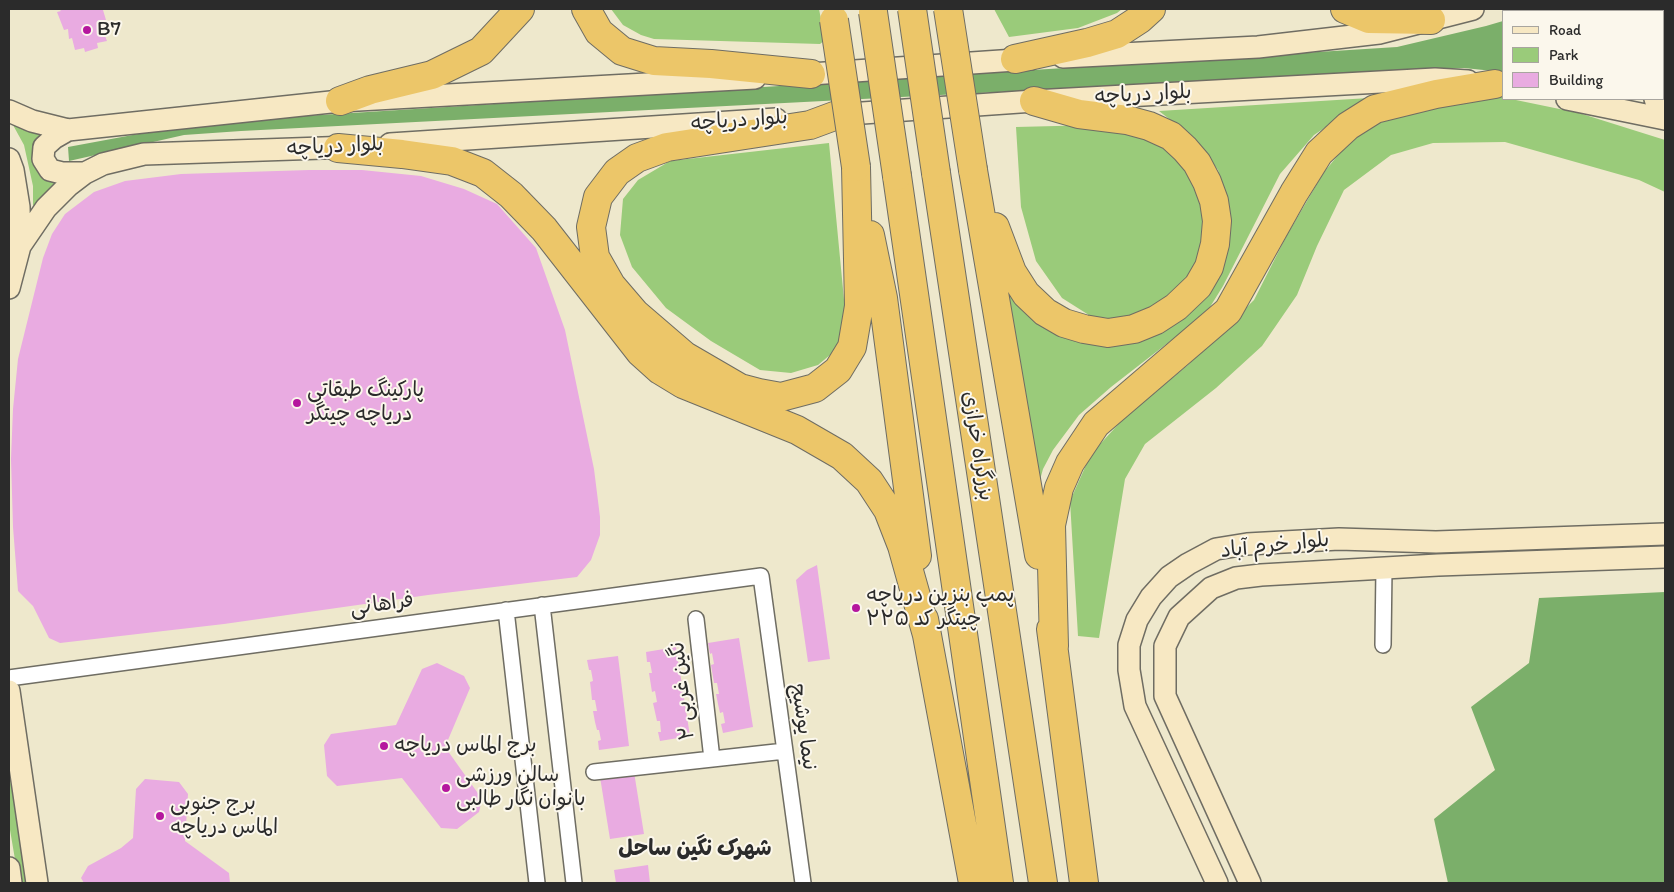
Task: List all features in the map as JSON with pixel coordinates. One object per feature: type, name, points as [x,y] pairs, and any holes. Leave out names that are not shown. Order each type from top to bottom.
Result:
[{"type":"highway","points":[[340,101],[370,90],[432,75],[481,50],[520,9]]},
{"type":"highway","points":[[586,9],[599,32],[622,51],[654,62],[712,64],[811,74]]},
{"type":"highway","name":"بزرگراه خرازی","points":[[912,9],[1043,883]]},
{"type":"highway","points":[[948,9],[973,170],[1054,646],[1084,883]]},
{"type":"highway","points":[[1015,59],[1087,43],[1117,34],[1140,19],[1151,9]]},
{"type":"highway","points":[[1345,9],[1369,19],[1431,20]]},
{"type":"highway","name":"بزرگراه خرازی","points":[[872,10],[999,883]]},
{"type":"highway","points":[[833,12],[856,168],[883,298],[926,635],[973,883]]},
{"type":"highway","points":[[1054,646],[1051,525],[1059,488],[1070,463],[1096,424],[1228,310],[1294,193],[1319,153],[1348,126],[1375,109],[1436,94],[1499,85]]},
{"type":"highway","points":[[973,170],[1012,272],[1026,294],[1045,312],[1064,322],[1084,329],[1108,333],[1134,329],[1156,320],[1176,307],[1198,286],[1208,267],[1215,244],[1216,221],[1214,201],[1207,182],[1197,164],[1185,149],[1171,136],[1149,126],[1127,120],[1079,114],[1034,101]]},
{"type":"highway","points":[[837,115],[810,126],[667,147],[637,158],[617,172],[598,197],[591,227],[595,257],[611,285],[635,313],[685,356],[740,388],[759,393],[781,397],[815,388],[838,370],[852,348],[859,306],[856,168]]},
{"type":"highway","points":[[338,148],[452,161],[482,173],[511,195],[544,230],[640,352],[660,370],[683,384],[797,430],[842,456],[869,481],[888,510],[902,546],[926,635]]},
{"type":"main road","name":"بلوار دریاچه","points":[[9,112],[39,123],[68,130],[340,101],[811,74],[1015,59],[1258,47],[1379,33],[1473,9]]},
{"type":"main road","name":"بلوار دریاچه","points":[[20,246],[46,208],[68,186],[85,173],[103,164],[144,154],[338,148],[1034,101],[1435,79],[1499,85]]},
{"type":"main road","points":[[1572,100],[1665,119]]},
{"type":"main road","points":[[68,130],[54,138],[44,147],[43,159],[50,170],[62,173],[85,173]]},
{"type":"main road","points":[[9,159],[13,170],[19,207],[20,246],[9,288]]},
{"type":"main road","name":"بلوار خرم آباد","points":[[1217,883],[1135,706],[1129,670],[1129,645],[1137,620],[1151,597],[1169,577],[1216,549],[1247,544],[1338,539],[1436,542],[1665,534]]},
{"type":"main road","points":[[1436,542],[1438,565]]},
{"type":"main road","name":"بلوار خرم آباد","points":[[1250,883],[1165,696],[1165,646],[1179,617],[1211,588],[1236,578],[1384,568],[1665,558]]},
{"type":"main road","points":[[9,691],[37,883]]},
{"type":"main road","points":[[9,868],[11,883]]},
{"type":"street","points":[[1383,645],[1384,568]]},
{"type":"street","name":"فراهانی","points":[[9,678],[761,576]]},
{"type":"street","name":"نیما یوشیج","points":[[761,576],[803,883]]},
{"type":"street","points":[[542,605],[574,883]]},
{"type":"street","points":[[506,610],[537,883]]},
{"type":"street","name":"نگین غربی ۲","points":[[696,619],[712,759]]},
{"type":"street","points":[[594,772],[785,751]]},
{"type":"green space","points":[[611,9],[819,9],[825,40],[820,44],[654,39],[641,35],[623,25]]},
{"type":"green space","points":[[994,9],[1122,9],[1117,13],[1078,28],[1009,37]]},
{"type":"green space","points":[[1539,9],[1612,9],[1612,10],[1536,10]]},
{"type":"green space","points":[[1502,21],[1502,72],[1464,68],[241,131],[184,135],[69,161],[68,147],[165,129],[225,121],[1397,47]]},
{"type":"green space","points":[[1493,95],[1502,97],[1502,100],[1516,100],[1579,113],[1665,140],[1665,192],[1639,180],[1505,142],[1433,143],[1391,155],[1344,190],[1317,246],[1297,295],[1262,346],[1216,388],[1145,444],[1125,479],[1099,638],[1078,636],[1070,501],[1091,454],[1125,417],[1188,365],[1254,300],[1287,235],[1324,172],[1365,123]]},
{"type":"green space","points":[[1369,98],[1314,135],[1280,174],[1223,286],[1210,307],[1187,328],[1111,387],[1079,415],[1053,450],[1043,469],[1033,505],[1002,269],[1105,338],[1220,269],[1229,241],[1228,207],[1218,170],[1196,140],[1159,111]]},
{"type":"green space","points":[[13,125],[44,135],[59,182],[33,206],[33,186],[24,145]]},
{"type":"green space","points":[[1097,125],[1135,130],[1173,150],[1188,168],[1206,215],[1199,262],[1182,287],[1154,309],[1123,319],[1092,317],[1062,298],[1036,261],[1021,207],[1016,127]]},
{"type":"green space","points":[[829,143],[847,331],[836,350],[818,365],[791,373],[760,370],[711,341],[666,308],[632,267],[620,235],[623,199],[638,180],[670,161]]},
{"type":"green space","points":[[1665,592],[1665,883],[1448,883],[1434,819],[1495,770],[1471,707],[1529,663],[1539,598]]},
{"type":"green space","points":[[9,772],[28,883],[19,883],[9,824]]},
{"type":"building","name":"B7","points":[[59,9],[107,9],[103,10],[107,30],[103,31],[107,41],[97,43],[98,48],[85,52],[84,48],[75,50],[72,38],[69,39],[68,29],[64,30],[57,12],[61,11]]},
{"type":"building","name":"پارکینگ طبقاتی دریاچه چیتگر","points":[[362,170],[421,176],[464,189],[497,204],[536,248],[565,330],[594,469],[600,517],[600,535],[591,560],[577,577],[428,595],[224,624],[60,643],[49,638],[33,606],[18,591],[13,527],[11,459],[18,359],[43,258],[52,234],[65,214],[94,192],[125,181],[181,174]]},
{"type":"building","points":[[817,565],[830,659],[808,662],[796,580],[807,570]]},
{"type":"building","points":[[739,638],[753,727],[723,733],[721,724],[725,723],[723,712],[720,713],[718,704],[716,694],[719,694],[717,683],[714,683],[711,665],[714,664],[708,643]]},
{"type":"building","points":[[676,647],[690,736],[660,741],[658,732],[661,732],[660,721],[657,721],[653,703],[657,702],[655,691],[652,692],[649,673],[652,673],[650,662],[647,662],[646,652]]},
{"type":"building","points":[[618,656],[629,746],[599,750],[598,741],[601,740],[593,711],[597,711],[595,700],[592,700],[590,682],[593,681],[587,660]]},
{"type":"building","name":"برج الماس دریاچه","points":[[437,663],[464,676],[470,688],[445,747],[482,799],[479,812],[457,829],[441,828],[402,778],[337,786],[327,776],[324,745],[331,734],[396,725],[422,669]]},
{"type":"building","points":[[634,772],[644,834],[610,839],[600,777]]},
{"type":"building","name":"برج جنوبی الماس دریاچه","points":[[145,779],[179,782],[188,794],[185,841],[229,873],[230,883],[84,883],[81,878],[88,866],[121,848],[133,838],[136,789]]},
{"type":"building","points":[[648,865],[650,883],[616,883],[614,870]]},
{"type":"place","name":"B7","points":[[87,30]]},
{"type":"place","name":"پارکینگ طبقاتی دریاچه چیتگر","points":[[297,403]]},
{"type":"place","name":"پمپ بنزین دریاچه چیتگر کد ۲۲۵","points":[[856,608]]},
{"type":"place","name":"برج الماس دریاچه","points":[[384,746]]},
{"type":"place","name":"سالن ورزشی بانوان نگار طالبی","points":[[446,788]]},
{"type":"place","name":"برج جنوبی الماس دریاچه","points":[[160,816]]},
{"type":"district","name":"شهرک نگین ساحل","points":[[695,849]]}]
